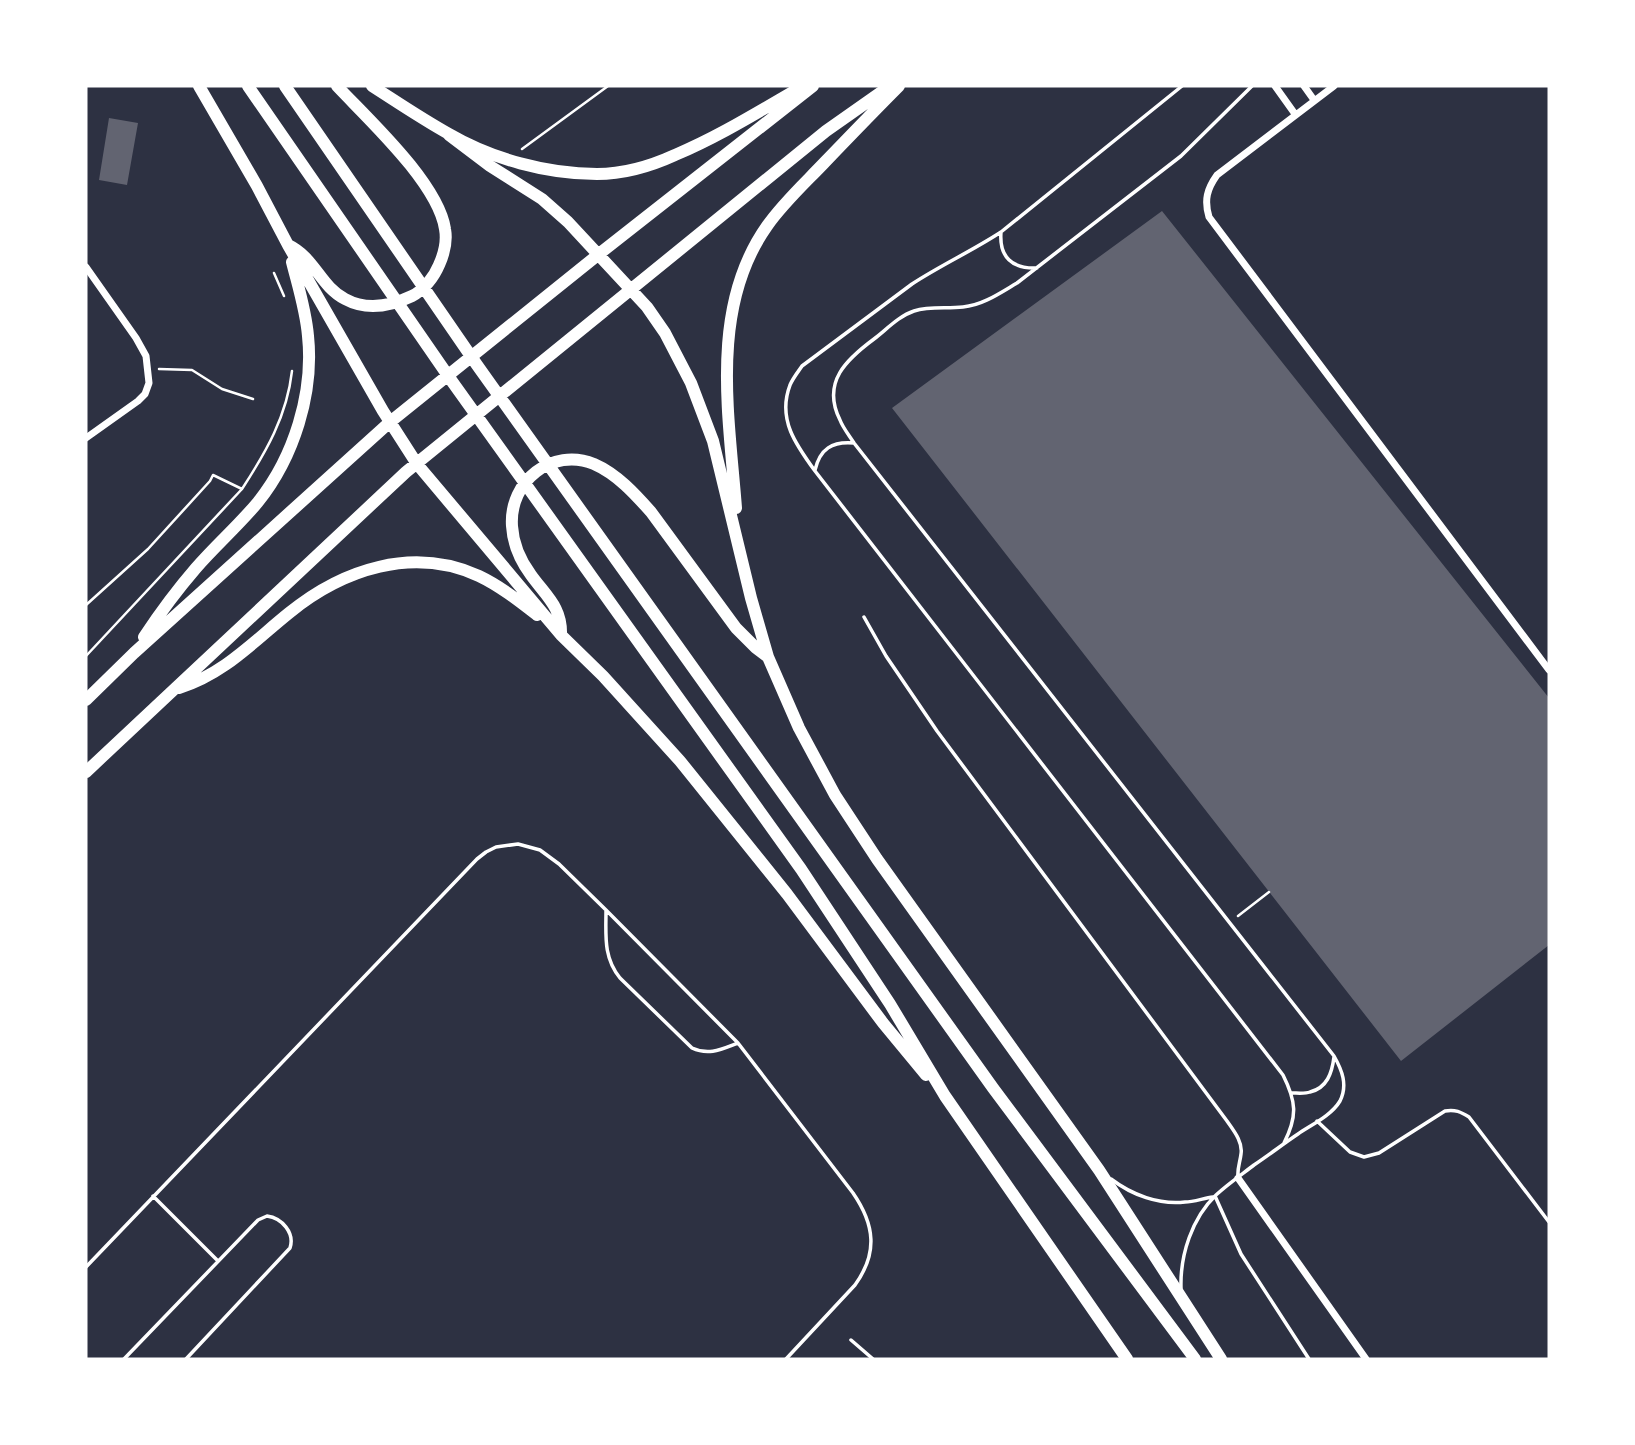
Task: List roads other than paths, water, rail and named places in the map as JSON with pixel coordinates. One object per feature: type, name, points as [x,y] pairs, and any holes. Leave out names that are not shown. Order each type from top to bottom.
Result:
[{"type":"highway","points":[[199,86],[390,422],[417,464],[561,635]]},
{"type":"highway","points":[[248,86],[451,380],[832,914],[890,1003],[945,1096],[1128,1359]]},
{"type":"highway","points":[[285,86],[493,387],[993,1088],[1195,1359]]},
{"type":"highway","points":[[288,245],[299,250],[326,284],[346,300],[369,307],[394,304],[416,294],[434,276],[444,254],[446,229],[437,204],[418,174],[337,86]]},
{"type":"highway","points":[[372,86],[542,199],[599,254],[647,307],[665,333],[691,383],[713,441],[768,657],[799,728],[835,795],[877,859],[1098,1170],[1221,1359]]},
{"type":"highway","points":[[449,135],[478,149],[535,167],[600,174],[638,168],[674,156],[804,86]]},
{"type":"highway","points":[[86,700],[134,653],[390,422],[813,86]]},
{"type":"highway","points":[[86,772],[396,481],[826,131],[890,86]]},
{"type":"highway","points":[[738,540],[727,360],[730,321],[742,276],[767,226],[799,188],[899,86]]},
{"type":"highway","points":[[134,653],[188,577],[258,502],[270,486],[289,449],[302,410],[309,362],[309,338],[288,245]]},
{"type":"highway","points":[[561,635],[557,608],[517,552],[513,539],[512,515],[517,494],[530,476],[548,464],[570,459],[603,468],[639,498],[736,628],[768,657]]},
{"type":"highway","points":[[175,690],[203,679],[229,663],[289,612],[329,586],[372,567],[424,562],[442,564],[459,568],[498,586],[561,635],[603,676],[680,761],[780,886],[883,1023],[945,1096]]},
{"type":"street","points":[[1275,86],[1295,114]]},
{"type":"street","points":[[1304,86],[1314,100]]},
{"type":"street","points":[[1334,86],[1217,175],[1207,190],[1206,207],[1209,217],[1549,670]]},
{"type":"street","points":[[86,267],[136,338],[146,356],[149,369],[149,383],[145,394],[86,439]]},
{"type":"street","points":[[1238,1178],[1366,1359]]},
{"type":"lane","points":[[1182,86],[1001,232],[912,284],[802,366],[790,384],[786,406],[788,427],[815,471],[1283,1075],[1292,1093],[1295,1110],[1292,1128],[1284,1143]]},
{"type":"lane","points":[[1182,1297],[1184,1254],[1196,1223],[1215,1196],[1284,1143],[1330,1113],[1340,1101],[1344,1086],[1342,1070],[1230,922],[854,443],[839,419],[834,396],[839,373],[845,363],[907,314],[924,309],[974,305],[998,295],[1181,156],[1252,86]]},
{"type":"lane","points":[[1001,232],[1000,242],[1009,260],[1027,269],[1037,268]]},
{"type":"lane","points":[[815,471],[817,461],[832,445],[854,443]]},
{"type":"lane","points":[[864,617],[892,666],[937,731],[1227,1121],[1237,1136],[1242,1151],[1238,1178]]},
{"type":"lane","points":[[86,1267],[477,859],[496,847],[518,844],[540,850],[559,864],[738,1043],[853,1193],[866,1214],[870,1226],[871,1252],[862,1275],[786,1359]]},
{"type":"lane","points":[[606,910],[606,949],[620,978],[692,1048],[705,1053],[738,1043]]},
{"type":"lane","points":[[1292,1093],[1309,1093],[1324,1085],[1332,1072],[1334,1056]]},
{"type":"lane","points":[[1317,1121],[1350,1153],[1364,1157],[1379,1153],[1445,1111],[1456,1110],[1463,1113],[1469,1117],[1549,1222]]},
{"type":"lane","points":[[1098,1170],[1124,1189],[1153,1200],[1184,1203],[1215,1196]]},
{"type":"lane","points":[[153,1196],[218,1261]]},
{"type":"lane","points":[[1215,1196],[1241,1254],[1308,1359]]},
{"type":"lane","points":[[124,1359],[258,1220],[267,1216],[277,1219],[292,1236],[290,1248],[187,1359]]},
{"type":"lane","points":[[852,1340],[873,1359]]}]
